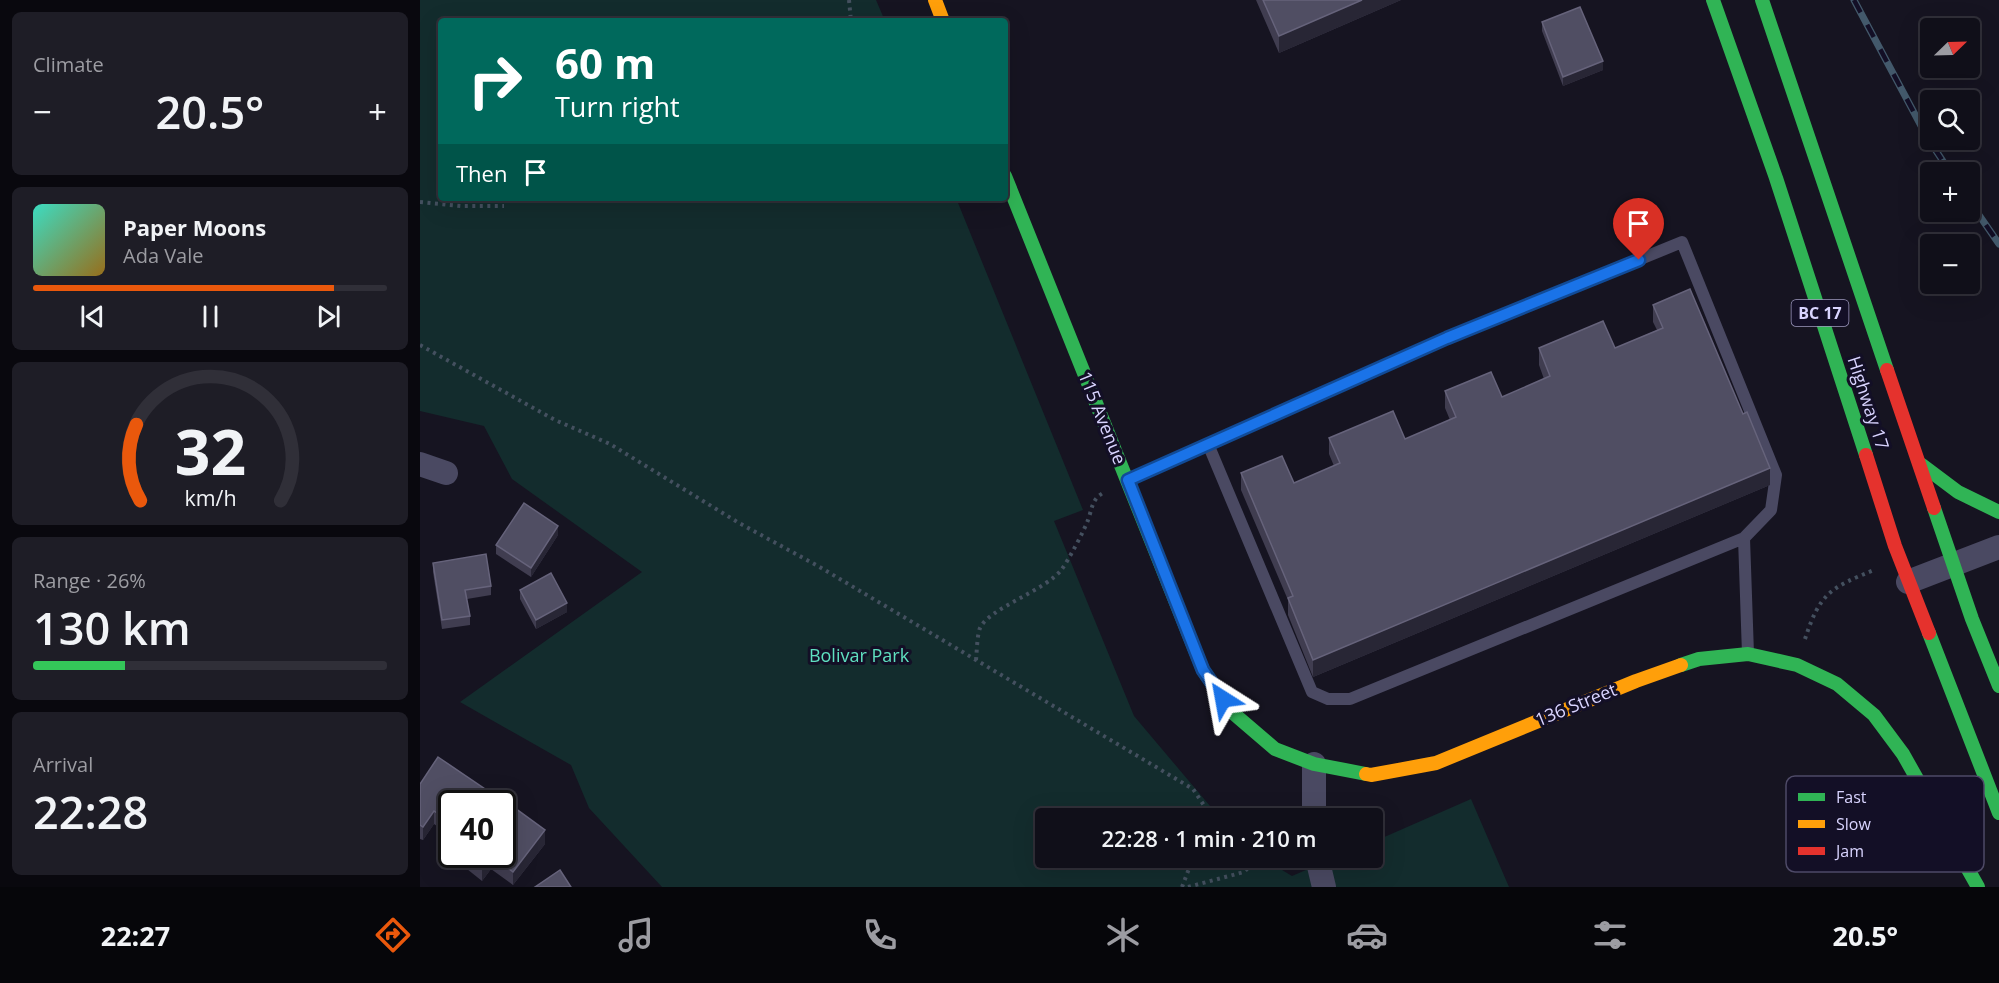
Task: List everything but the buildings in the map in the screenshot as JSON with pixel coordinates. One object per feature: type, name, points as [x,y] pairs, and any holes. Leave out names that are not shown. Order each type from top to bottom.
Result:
[{"type":"main road","points":[[935,0],[942,18]]},
{"type":"main road","name":"Highway 17","points":[[1713,0],[1776,178],[1908,582],[1999,813]]},
{"type":"main road","name":"Highway 17","points":[[1762,0],[1922,465],[1972,619],[1996,680]]},
{"type":"main road","name":"115 Avenue","points":[[1008,183],[1203,670],[1233,713],[1275,749],[1314,764]]},
{"type":"main road","points":[[1922,465],[1958,493],[1999,512]]},
{"type":"main road","name":"136 Street","points":[[1314,764],[1371,775],[1436,763],[1636,681],[1699,659],[1749,654],[1797,665],[1837,684],[1874,715],[1903,754],[1915,776]]},
{"type":"main road","points":[[1996,680],[1999,655]]},
{"type":"main road","name":"136 Street","points":[[1970,872],[1978,887]]},
{"type":"street","points":[[420,465],[446,473]]},
{"type":"street","points":[[1908,582],[1999,547]]},
{"type":"street","points":[[1314,764],[1314,808]]},
{"type":"street","points":[[1319,868],[1324,887]]},
{"type":"lane","points":[[1128,480],[1208,444],[1447,338],[1682,242],[1776,475],[1772,510],[1744,538],[1350,699],[1329,699],[1312,692],[1208,444]]},
{"type":"lane","points":[[1744,538],[1749,654]]},
{"type":"path","points":[[849,0],[851,18]]},
{"type":"path","points":[[420,202],[461,206],[504,206]]},
{"type":"path","points":[[420,345],[555,420],[610,444],[739,523],[818,566],[1193,789],[1206,808]]},
{"type":"path","points":[[976,660],[980,627],[1006,606],[1039,588],[1062,569],[1088,519],[1090,508],[1097,496],[1128,480]]},
{"type":"path","points":[[1803,643],[1813,614],[1825,597],[1840,584],[1880,568]]},
{"type":"path","points":[[1182,887],[1189,868]]},
{"type":"path","points":[[1188,887],[1244,872],[1248,868]]},
{"type":"green space","name":"Bolivar Park","points":[[420,0],[876,0],[884,18],[438,18],[438,201],[957,201],[1083,510],[1054,521],[1134,716],[1212,808],[1035,808],[1035,868],[1279,868],[1292,876],[1311,868],[1383,868],[1383,838],[1471,799],[1509,887],[662,887],[589,808],[571,765],[460,702],[642,572],[512,479],[484,426],[420,411]]},
{"type":"railway","points":[[1854,0],[1927,137],[1943,162]]},
{"type":"railway","points":[[1980,216],[1999,244]]},
{"type":"traffic: fast","points":[[1713,0],[1776,178],[1866,455]]},
{"type":"traffic: fast","points":[[1762,0],[1887,370]]},
{"type":"traffic: fast","points":[[1008,183],[1203,670],[1233,713],[1275,749],[1314,764],[1366,774]]},
{"type":"traffic: fast","points":[[1922,465],[1958,492],[1999,512]]},
{"type":"traffic: fast","points":[[1934,508],[1972,619],[1999,686]]},
{"type":"traffic: fast","points":[[1929,633],[1999,813]]},
{"type":"traffic: fast","points":[[1681,665],[1699,659],[1748,654],[1797,665],[1837,684],[1874,715],[1903,754],[1915,776]]},
{"type":"traffic: fast","points":[[1970,872],[1978,887]]},
{"type":"traffic: slow","points":[[935,0],[942,18]]},
{"type":"traffic: slow","points":[[1366,774],[1436,763],[1636,681],[1681,665]]},
{"type":"traffic: jam","points":[[1887,370],[1934,508]]},
{"type":"traffic: jam","points":[[1866,455],[1895,546],[1929,633]]},
{"type":"route","points":[[1223,699],[1203,670],[1128,480],[1447,338],[1639,260]]}]
